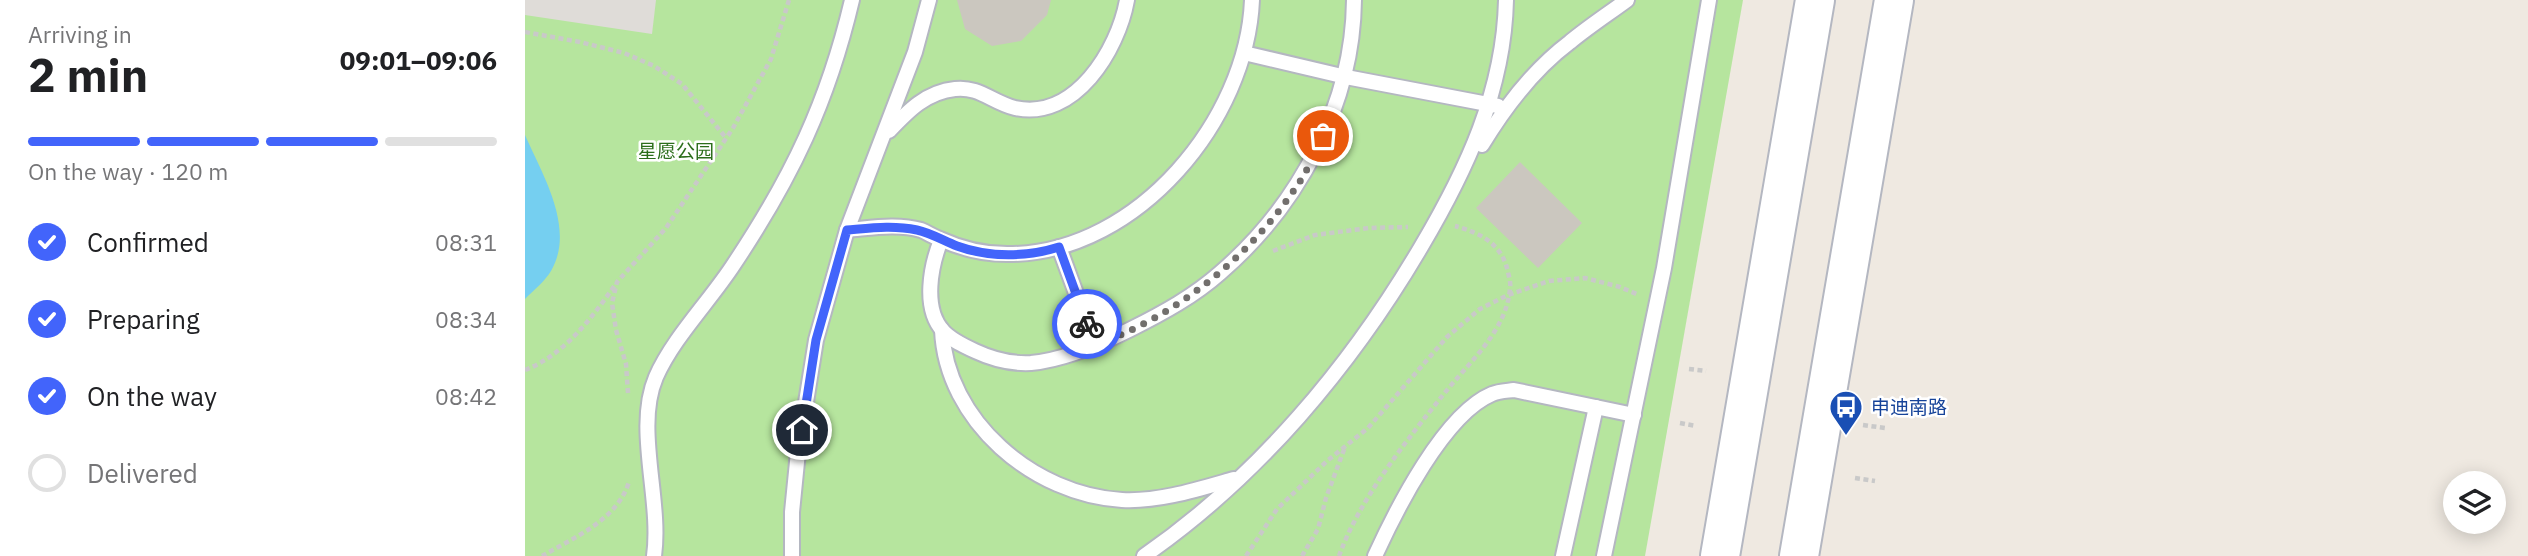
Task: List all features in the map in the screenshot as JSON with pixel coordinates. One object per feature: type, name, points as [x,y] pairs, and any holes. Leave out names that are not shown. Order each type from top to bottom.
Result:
[{"type":"street","points":[[1720,556],[1815,0]]},
{"type":"street","points":[[1799,556],[1894,0]]},
{"type":"lane","points":[[654,556],[657,533],[648,405],[656,378],[675,345],[752,238],[804,146],[832,75],[852,0]]},
{"type":"lane","points":[[792,556],[792,512],[798,452],[814,352],[847,230],[915,52],[929,0]]},
{"type":"lane","points":[[883,137],[914,105],[952,89],[975,90],[1017,108],[1043,108],[1057,104],[1081,88],[1101,64],[1120,25],[1127,0]]},
{"type":"lane","points":[[847,230],[894,226],[921,230],[941,240],[984,254],[1014,254],[1059,247],[1121,219],[1154,194],[1187,162],[1215,121],[1233,87],[1244,53],[1252,0]]},
{"type":"lane","points":[[942,330],[960,344],[1004,361],[1031,363],[1095,345],[1168,310],[1220,273],[1263,229],[1304,174],[1332,116],[1346,76],[1354,0]]},
{"type":"lane","points":[[1446,203],[1472,152],[1490,103],[1500,55],[1506,0]]},
{"type":"lane","points":[[1144,556],[1198,514],[1276,443],[1356,346],[1388,301],[1506,108],[1567,43],[1627,0]]},
{"type":"lane","points":[[1604,556],[1657,303],[1709,0]]},
{"type":"lane","points":[[1244,53],[1506,108]]},
{"type":"lane","points":[[941,240],[933,261],[930,284],[936,316],[942,330],[943,350],[957,386],[976,422],[1007,454],[1036,474],[1060,486],[1123,500],[1157,497],[1238,478]]},
{"type":"lane","points":[[1059,247],[1095,345]]},
{"type":"lane","points":[[1375,556],[1394,513],[1444,436],[1468,410],[1494,393],[1514,390],[1634,415]]},
{"type":"lane","points":[[1563,556],[1596,407]]},
{"type":"path","points":[[525,370],[550,356],[572,337],[666,228],[726,138],[771,59],[789,0]]},
{"type":"path","points":[[525,32],[602,47],[654,66],[682,84],[726,138]]},
{"type":"path","points":[[1266,253],[1315,235],[1369,228],[1455,226],[1476,232],[1493,243],[1505,261],[1511,287],[1501,321],[1384,472],[1344,541],[1339,556]]},
{"type":"path","points":[[1246,556],[1277,509],[1327,461],[1368,428],[1447,337],[1480,309],[1549,281],[1585,278],[1620,287],[1657,303]]},
{"type":"path","points":[[617,282],[612,303],[616,330],[626,364],[628,399]]},
{"type":"path","points":[[1689,369],[1706,371]]},
{"type":"path","points":[[1680,424],[1696,426]]},
{"type":"path","points":[[1863,425],[1885,428]]},
{"type":"path","points":[[1302,556],[1318,529],[1345,446]]},
{"type":"path","points":[[542,556],[603,519],[621,503],[631,473]]},
{"type":"path","points":[[1855,478],[1875,481]]},
{"type":"green space","name":"星愿公园","points":[[525,0],[1743,0],[1645,556],[525,556]]},
{"type":"shaded area","points":[[525,0],[656,0],[652,34],[525,15]]},
{"type":"water","points":[[525,135],[554,202],[560,237],[558,254],[551,271],[525,299]]},
{"type":"building","points":[[957,0],[1051,0],[1047,15],[1021,41],[992,46],[965,29]]},
{"type":"building","points":[[1520,162],[1582,223],[1538,268],[1476,208]]},
{"type":"way so far","points":[[1087,324],[1095,345],[1110,340],[1168,310],[1220,273],[1263,229],[1304,174],[1323,136]]},
{"type":"place","name":"申迪南路","points":[[1846,437]]},
{"type":"route","points":[[802,430],[816,340],[847,230],[894,226],[921,230],[941,240],[984,254],[1014,254],[1059,247],[1087,324]]}]
